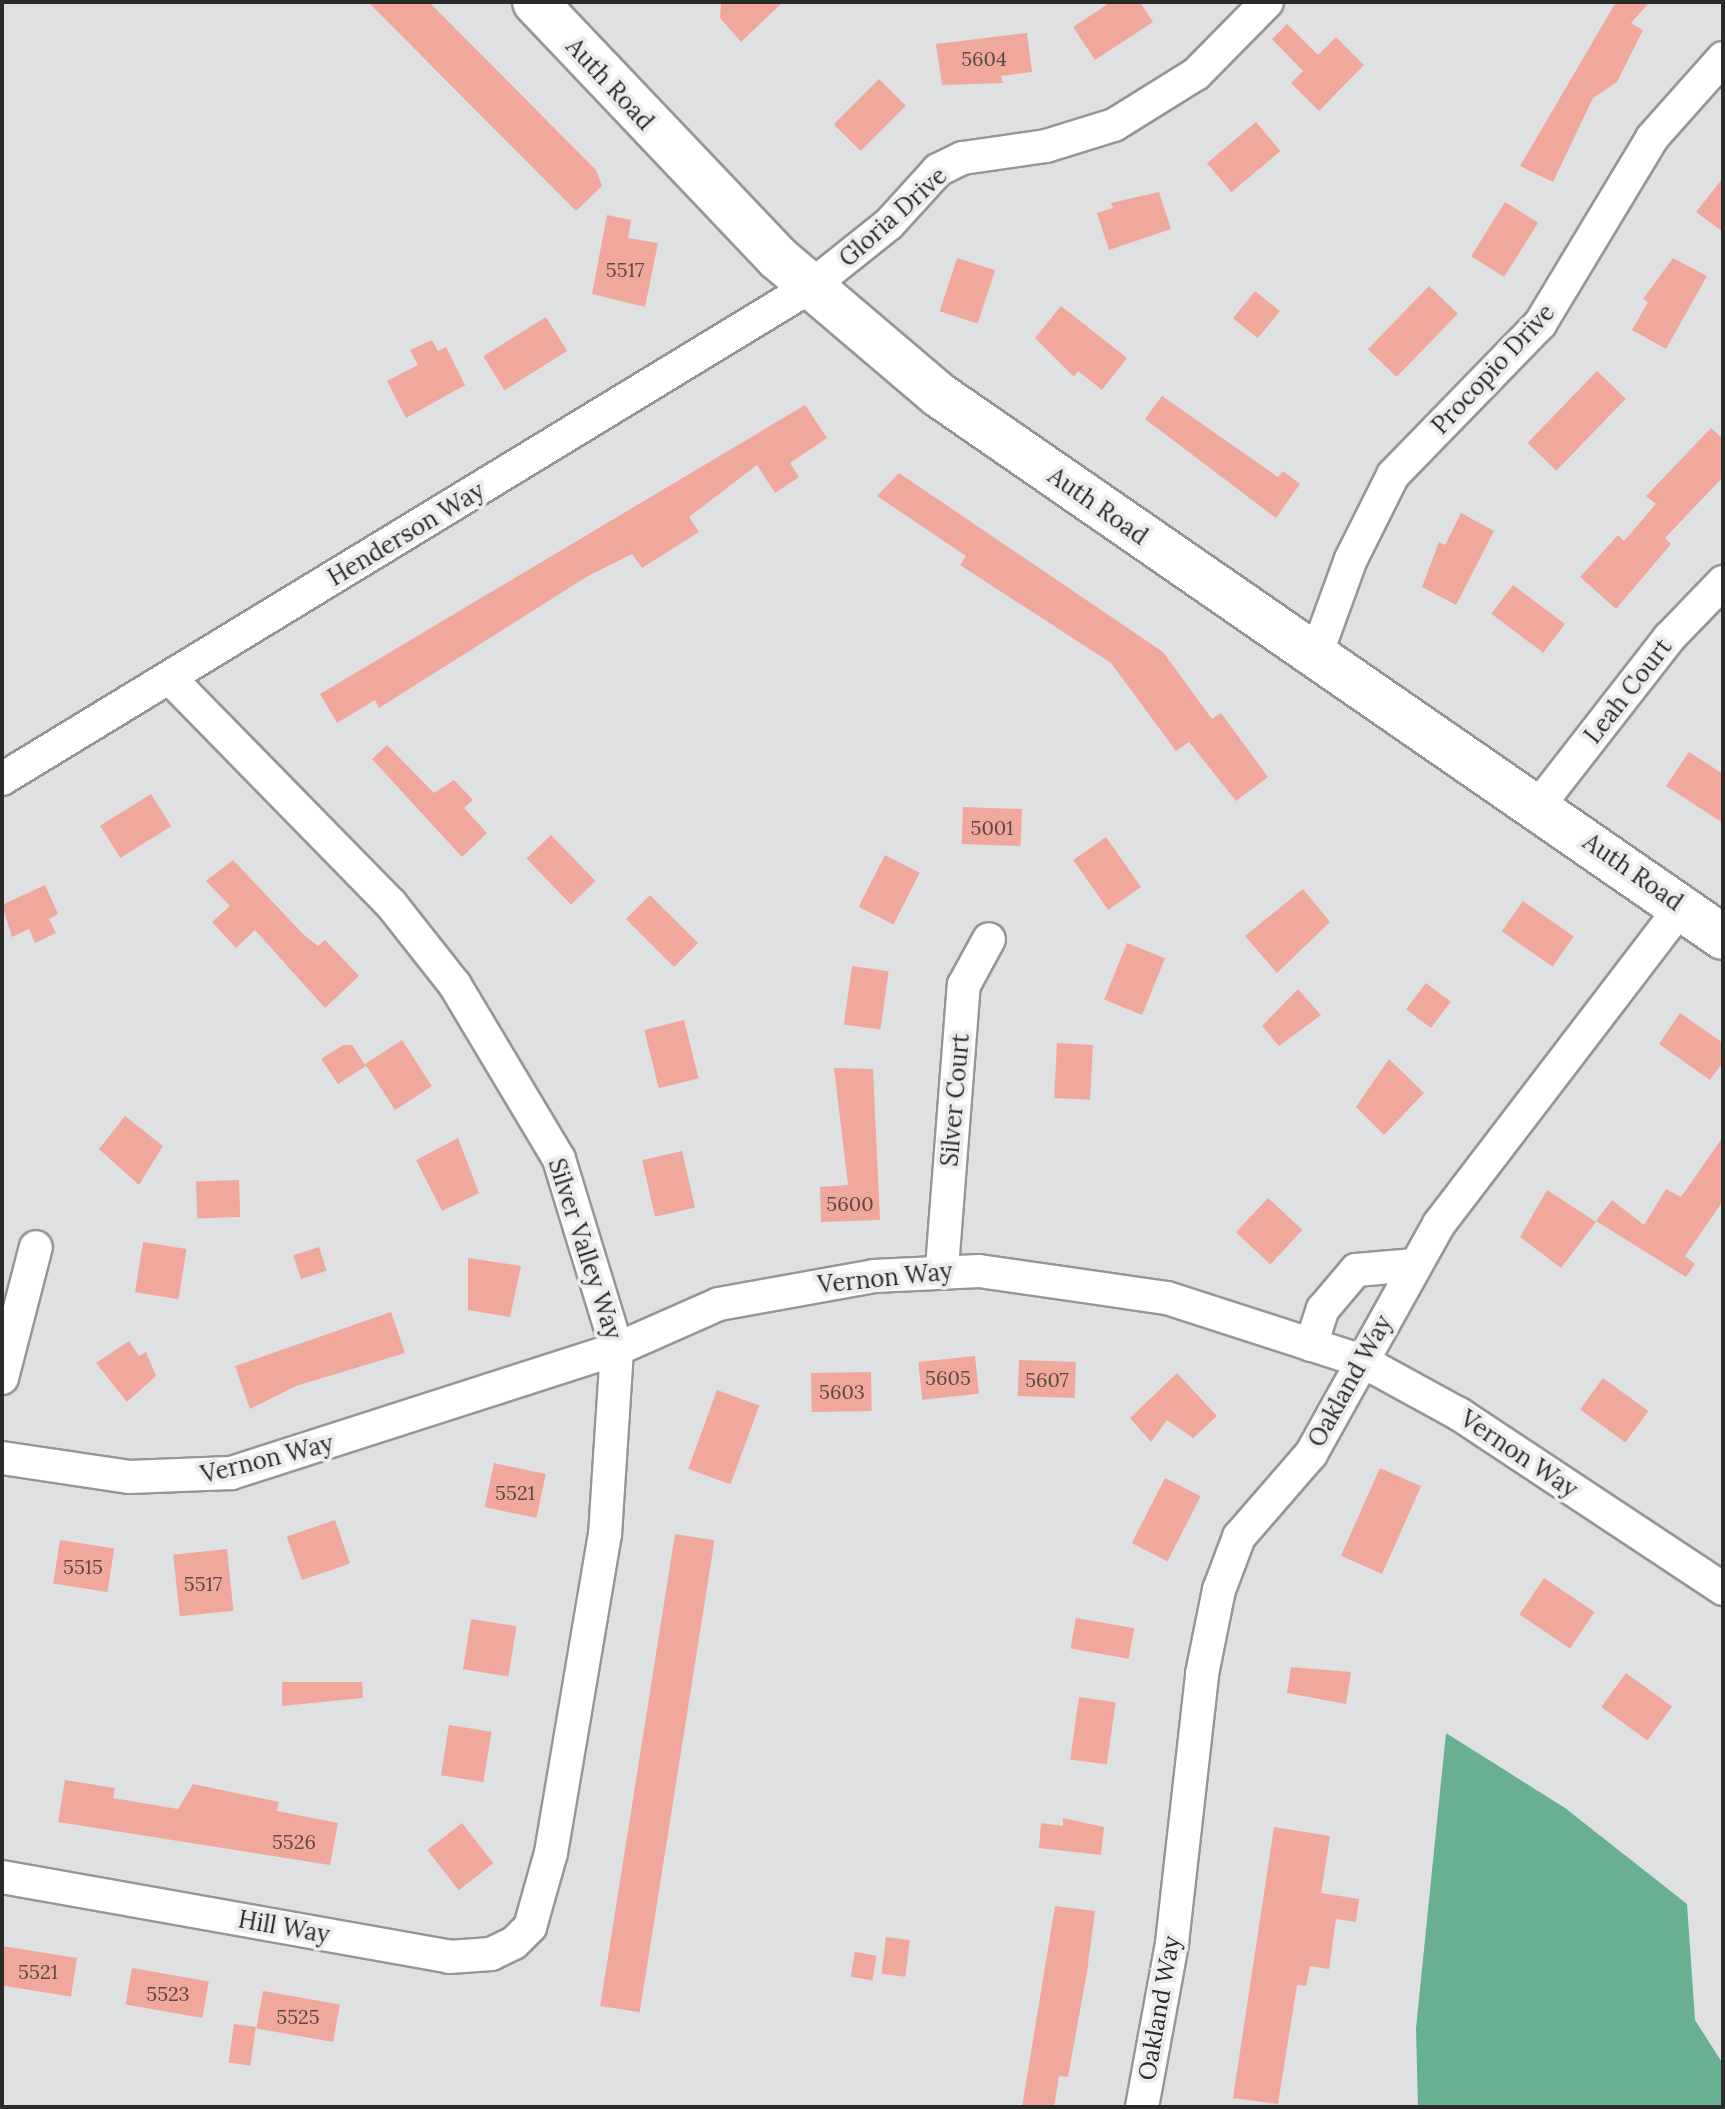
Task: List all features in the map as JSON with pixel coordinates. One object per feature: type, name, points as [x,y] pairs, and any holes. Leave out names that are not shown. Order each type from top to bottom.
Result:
[{"type":"main road","name":"Auth Road","points":[[535,2],[810,287],[939,395],[1539,805],[1723,937]]},
{"type":"street","name":"Gloria Drive","points":[[810,287],[889,224],[938,170],[963,158],[1046,146],[1114,125],[1196,74],[1267,2]]},
{"type":"street","name":"Procopio Drive","points":[[1316,655],[1351,559],[1393,475],[1540,324],[1652,138],[1723,58]]},
{"type":"street","name":"Henderson Way","points":[[2,779],[173,681],[810,287]]},
{"type":"street","name":"Leah Court","points":[[1539,805],[1669,638],[1723,582]]},
{"type":"street","name":"Silver Valley Way","points":[[173,681],[391,904],[455,985],[559,1159],[617,1349],[605,1535],[540,1901]]},
{"type":"street","name":"Oakland Way","points":[[1142,2107],[1219,1590],[1239,1537],[1311,1454],[1415,1265],[1529,1100],[1682,906]]},
{"type":"street","name":"Silver Court","points":[[942,1268],[964,985],[989,939]]},
{"type":"street","points":[[2,1378],[36,1247]]},
{"type":"street","points":[[1311,1345],[1323,1309],[1356,1270],[1415,1265]]},
{"type":"street","name":"Vernon Way","points":[[2,1458],[129,1477],[231,1473],[617,1349],[719,1304],[942,1268],[1167,1298],[1362,1361],[1459,1414],[1723,1589]]},
{"type":"street","name":"Hill Way","points":[[2,1877],[449,1957],[491,1954],[514,1943],[540,1901]]},
{"type":"green space","points":[[1446,1733],[1565,1808],[1687,1904],[1695,2020],[1723,2064],[1723,2107],[1418,2107],[1416,2028]]},
{"type":"building","points":[[368,2],[429,2],[596,170],[602,186],[576,211]]},
{"type":"building","points":[[721,2],[783,2],[741,42],[720,18]]},
{"type":"building","points":[[1111,2],[1140,2],[1153,22],[1095,60],[1073,27]]},
{"type":"building","points":[[1616,2],[1650,2],[1631,23],[1643,30],[1617,82],[1593,98],[1553,182],[1520,166]]},
{"type":"building","points":[[1287,24],[1318,55],[1336,37],[1364,65],[1319,111],[1291,83],[1303,71],[1272,39]]},
{"type":"building","points":[[1027,33],[1032,72],[1001,76],[1003,83],[942,85],[936,44]]},
{"type":"building","points":[[879,79],[906,106],[861,151],[834,124]]},
{"type":"building","points":[[1256,122],[1280,151],[1231,192],[1207,163]]},
{"type":"building","points":[[1723,178],[1723,232],[1696,212]]},
{"type":"building","points":[[1159,192],[1171,229],[1109,250],[1097,213],[1113,208],[1111,203]]},
{"type":"building","points":[[1505,202],[1538,223],[1504,277],[1471,256]]},
{"type":"building","points":[[607,215],[631,220],[628,238],[658,243],[645,307],[592,294]]},
{"type":"building","points":[[957,258],[995,270],[978,324],[940,311]]},
{"type":"building","points":[[1673,258],[1707,276],[1666,349],[1632,330],[1648,302],[1643,299]]},
{"type":"building","points":[[1429,286],[1458,314],[1397,377],[1368,349]]},
{"type":"building","points":[[1255,291],[1280,311],[1258,338],[1233,318]]},
{"type":"building","points":[[1061,306],[1127,358],[1102,390],[1078,371],[1074,377],[1035,338]]},
{"type":"building","points":[[546,317],[567,351],[504,390],[483,356]]},
{"type":"building","points":[[432,340],[438,351],[446,347],[465,385],[406,418],[387,381],[418,365],[410,350]]},
{"type":"building","points":[[1597,371],[1626,399],[1556,471],[1528,443]]},
{"type":"building","points":[[1162,396],[1278,477],[1283,471],[1300,484],[1276,518],[1145,419]]},
{"type":"building","points":[[805,405],[827,438],[790,463],[799,477],[775,493],[757,465],[689,517],[699,532],[642,568],[632,554],[588,576],[379,708],[375,700],[337,723],[320,694]]},
{"type":"building","points":[[1711,428],[1723,439],[1723,477],[1665,538],[1671,544],[1616,609],[1580,577],[1618,535],[1624,541],[1656,504],[1646,496]]},
{"type":"building","points":[[899,473],[1163,652],[1212,719],[1221,713],[1268,777],[1236,801],[1189,742],[1176,751],[1111,663],[960,565],[966,556],[877,496]]},
{"type":"building","points":[[1461,513],[1494,531],[1456,605],[1422,587],[1439,542],[1445,545]]},
{"type":"building","points":[[1513,585],[1565,624],[1543,653],[1491,614]]},
{"type":"building","points":[[387,745],[434,793],[454,780],[473,800],[464,808],[487,833],[462,857],[372,759]]},
{"type":"building","points":[[1689,752],[1723,774],[1723,823],[1666,786]]},
{"type":"building","points":[[151,794],[171,826],[120,858],[100,826]]},
{"type":"building","points":[[963,807],[1022,809],[1021,846],[962,844]]},
{"type":"building","points":[[551,835],[595,881],[571,905],[527,859]]},
{"type":"building","points":[[1106,837],[1141,887],[1108,910],[1073,860]]},
{"type":"building","points":[[885,855],[920,873],[893,924],[859,907]]},
{"type":"building","points":[[233,860],[303,934],[318,946],[325,940],[359,976],[325,1008],[255,930],[236,948],[212,922],[230,906],[206,881]]},
{"type":"building","points":[[45,885],[58,914],[49,919],[56,933],[35,943],[29,929],[12,937],[2,905]]},
{"type":"building","points":[[1303,889],[1330,922],[1277,973],[1245,936]]},
{"type":"building","points":[[650,895],[698,943],[674,967],[626,919]]},
{"type":"building","points":[[1523,901],[1574,937],[1553,967],[1502,931]]},
{"type":"building","points":[[1127,943],[1165,958],[1142,1015],[1104,1000]]},
{"type":"building","points":[[852,966],[889,971],[880,1030],[844,1024]]},
{"type":"building","points":[[1426,983],[1451,1002],[1431,1028],[1406,1009]]},
{"type":"building","points":[[1298,989],[1321,1015],[1279,1046],[1262,1026]]},
{"type":"building","points":[[1680,1013],[1723,1043],[1723,1062],[1710,1080],[1659,1044]]},
{"type":"building","points":[[684,1020],[699,1078],[659,1088],[644,1030]]},
{"type":"building","points":[[402,1040],[432,1086],[395,1110],[365,1064]]},
{"type":"building","points":[[1057,1043],[1093,1045],[1090,1100],[1054,1098]]},
{"type":"building","points":[[343,1045],[352,1045],[366,1066],[338,1084],[321,1059]]},
{"type":"building","points":[[1389,1059],[1424,1093],[1384,1135],[1356,1107]]},
{"type":"building","points":[[834,1068],[873,1069],[880,1220],[821,1222],[820,1187],[848,1185]]},
{"type":"building","points":[[125,1116],[163,1146],[139,1185],[99,1149]]},
{"type":"building","points":[[1723,1137],[1723,1201],[1685,1256],[1695,1264],[1686,1277],[1596,1221],[1612,1200],[1644,1225],[1666,1189],[1681,1197]]},
{"type":"building","points":[[458,1138],[479,1193],[442,1211],[416,1160]]},
{"type":"building","points":[[682,1151],[695,1208],[655,1217],[642,1160]]},
{"type":"building","points":[[239,1180],[240,1217],[197,1218],[196,1182]]},
{"type":"building","points":[[1547,1190],[1596,1222],[1561,1268],[1520,1237]]},
{"type":"building","points":[[1268,1198],[1302,1230],[1270,1264],[1236,1232]]},
{"type":"building","points":[[143,1242],[186,1249],[178,1299],[135,1292]]},
{"type":"building","points":[[319,1247],[327,1271],[301,1279],[293,1255]]},
{"type":"building","points":[[468,1258],[521,1266],[510,1317],[468,1310]]},
{"type":"building","points":[[391,1312],[405,1353],[296,1386],[250,1409],[235,1366]]},
{"type":"building","points":[[129,1341],[139,1356],[146,1352],[156,1376],[127,1402],[96,1363]]},
{"type":"building","points":[[975,1356],[979,1394],[922,1400],[918,1362]]},
{"type":"building","points":[[1019,1360],[1076,1362],[1075,1398],[1018,1396]]},
{"type":"building","points":[[871,1372],[872,1411],[812,1412],[811,1373]]},
{"type":"building","points":[[1177,1373],[1217,1416],[1193,1438],[1167,1420],[1151,1442],[1130,1418]]},
{"type":"building","points":[[1603,1378],[1648,1411],[1625,1442],[1580,1410]]},
{"type":"building","points":[[717,1390],[759,1405],[731,1484],[688,1469]]},
{"type":"building","points":[[494,1463],[546,1474],[536,1518],[485,1507]]},
{"type":"building","points":[[1380,1468],[1421,1486],[1382,1574],[1341,1556]]},
{"type":"building","points":[[1165,1478],[1201,1496],[1167,1561],[1132,1543]]},
{"type":"building","points":[[335,1520],[350,1563],[302,1580],[287,1537]]},
{"type":"building","points":[[675,1534],[715,1540],[640,2012],[600,2006]]},
{"type":"building","points":[[60,1540],[114,1549],[107,1592],[53,1583]]},
{"type":"building","points":[[227,1549],[233,1611],[180,1616],[173,1555]]},
{"type":"building","points":[[1544,1578],[1595,1612],[1570,1649],[1519,1614]]},
{"type":"building","points":[[1076,1618],[1134,1628],[1129,1659],[1071,1649]]},
{"type":"building","points":[[471,1619],[516,1626],[508,1677],[463,1669]]},
{"type":"building","points":[[1291,1667],[1351,1672],[1346,1704],[1287,1693]]},
{"type":"building","points":[[1626,1673],[1672,1707],[1647,1740],[1601,1707]]},
{"type":"building","points":[[282,1682],[362,1682],[363,1698],[282,1706]]},
{"type":"building","points":[[1079,1697],[1116,1702],[1107,1765],[1070,1759]]},
{"type":"building","points":[[449,1725],[491,1732],[483,1782],[441,1775]]},
{"type":"building","points":[[65,1780],[115,1788],[113,1798],[178,1809],[193,1784],[279,1802],[277,1811],[338,1823],[330,1865],[58,1822]]},
{"type":"building","points":[[1063,1818],[1104,1827],[1101,1855],[1039,1848],[1041,1823],[1063,1826]]},
{"type":"building","points":[[462,1823],[493,1863],[459,1890],[427,1850]]},
{"type":"building","points":[[1274,1827],[1330,1836],[1321,1893],[1359,1899],[1356,1922],[1336,1919],[1329,1969],[1310,1966],[1306,1986],[1297,1985],[1278,2104],[1233,2098]]},
{"type":"building","points":[[1055,1906],[1095,1911],[1087,1972],[1068,2077],[1059,2076],[1054,2107],[1022,2107]]},
{"type":"building","points":[[886,1937],[910,1940],[905,1977],[881,1974]]},
{"type":"building","points":[[2,1946],[77,1958],[71,1996],[2,1985]]},
{"type":"building","points":[[855,1952],[877,1956],[872,1980],[851,1977]]},
{"type":"building","points":[[132,1968],[209,1982],[202,2018],[126,2004]]},
{"type":"building","points":[[263,1991],[340,2005],[333,2042],[256,2028]]},
{"type":"building","points":[[234,2024],[256,2027],[250,2066],[229,2063]]}]
